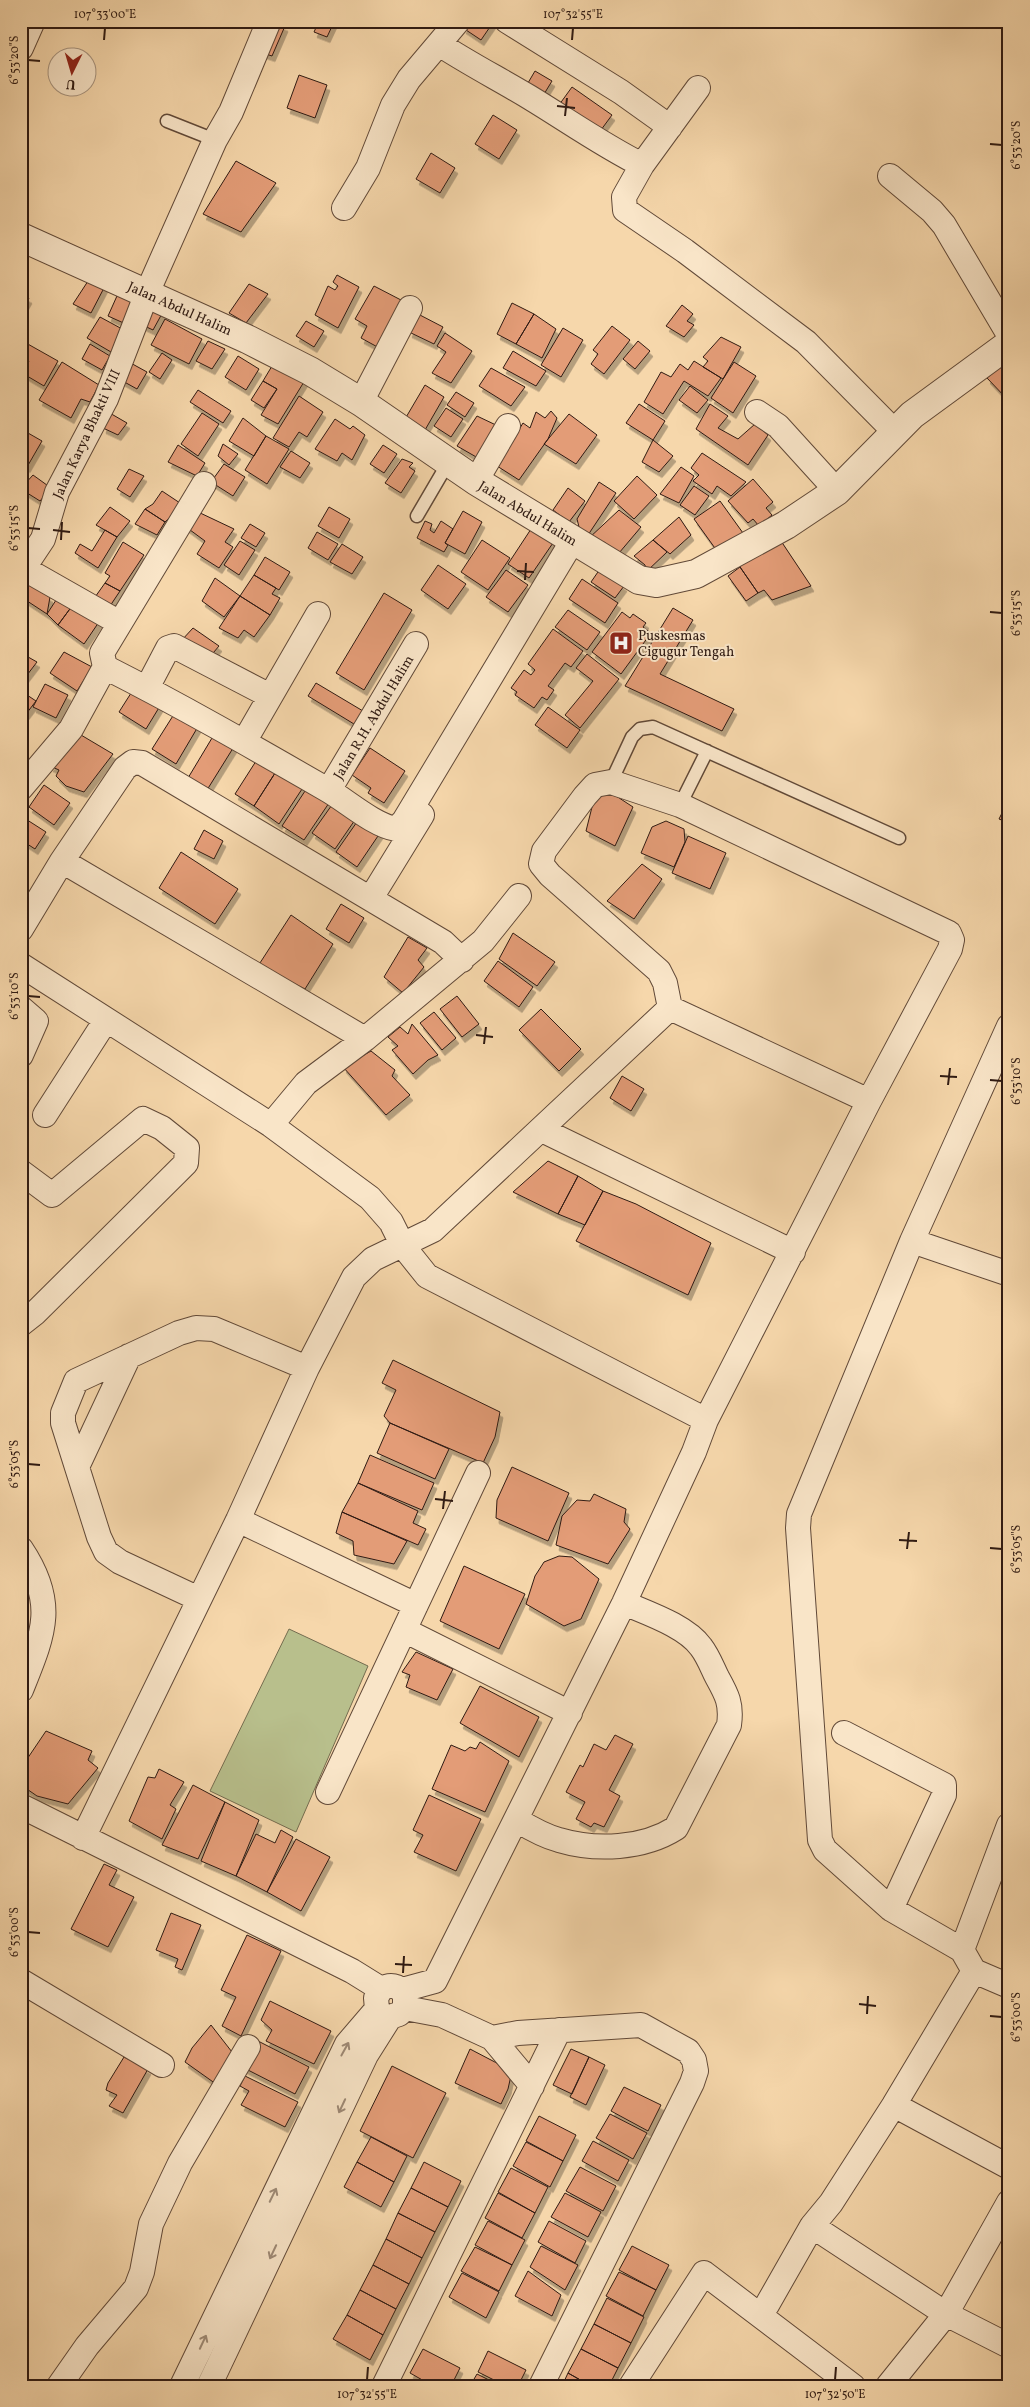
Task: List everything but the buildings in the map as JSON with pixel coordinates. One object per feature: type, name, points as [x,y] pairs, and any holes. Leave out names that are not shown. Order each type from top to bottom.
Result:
[{"type":"street","points":[[21,48],[33,21]]},
{"type":"street","name":"Jalan Karya Bhakti VIII","points":[[22,570],[44,539],[57,492],[106,399],[147,293],[215,140],[231,112],[269,21]]},
{"type":"street","points":[[344,208],[368,168],[393,105],[409,79],[458,21]]},
{"type":"street","points":[[508,21],[620,92],[670,127]]},
{"type":"street","points":[[439,44],[481,71],[528,96],[562,119],[642,165]]},
{"type":"street","points":[[698,88],[642,165],[624,197],[625,210],[685,251],[806,342],[895,432]]},
{"type":"street","points":[[890,176],[932,211],[944,225],[1009,335]]},
{"type":"street","name":"Jalan Abdul Halim","points":[[21,237],[247,339],[310,371],[361,402],[476,481],[573,552],[640,580],[656,583],[673,581],[696,574],[786,525],[837,491],[912,415],[1009,344]]},
{"type":"street","points":[[361,402],[410,308]]},
{"type":"street","points":[[756,412],[778,426],[837,491]]},
{"type":"street","points":[[476,481],[508,426]]},
{"type":"street","points":[[21,788],[71,729],[105,667],[102,653],[118,622],[204,484]]},
{"type":"street","points":[[105,667],[147,688],[329,790],[382,824],[396,829],[400,826],[573,552]]},
{"type":"street","points":[[370,898],[573,552]]},
{"type":"street","points":[[22,570],[118,622]]},
{"type":"street","points":[[244,742],[318,614]]},
{"type":"street","name":"Jalan R.H. Abdul Halim","points":[[329,790],[416,644]]},
{"type":"street","points":[[147,688],[168,648],[174,646],[270,696]]},
{"type":"street","points":[[21,929],[62,861],[125,768],[133,762],[142,763],[444,942],[462,960]]},
{"type":"street","points":[[442,2015],[434,2002],[432,1992],[435,1981],[517,1820],[624,1602],[694,1452],[706,1420],[869,1101],[950,949],[952,940],[949,933],[680,805],[611,782],[595,785],[544,851],[541,864],[550,875],[659,971],[666,983],[670,1008]]},
{"type":"street","points":[[62,861],[365,1039]]},
{"type":"street","points":[[271,1125],[306,1082],[365,1039],[483,941],[519,896]]},
{"type":"street","points":[[21,965],[271,1125],[370,1198],[391,1222],[403,1246],[427,1276],[706,1420]]},
{"type":"street","points":[[21,1008],[36,1021],[36,1026],[21,1055]]},
{"type":"street","points":[[670,1008],[869,1101]]},
{"type":"street","points":[[83,1838],[238,1520],[307,1368],[354,1277],[373,1259],[433,1230],[542,1130],[670,1008]]},
{"type":"street","points":[[45,1115],[106,1020]]},
{"type":"street","points":[[1009,1026],[912,1241],[800,1514],[798,1528],[820,1840],[825,1850],[890,1909],[962,1950],[974,1971],[1009,1986]]},
{"type":"street","points":[[21,1172],[52,1195],[142,1119],[162,1128],[188,1148],[186,1163],[35,1314],[21,1324]]},
{"type":"street","points":[[542,1130],[793,1252]]},
{"type":"street","points":[[912,1241],[1009,1274]]},
{"type":"street","points":[[199,1599],[120,1562],[106,1552],[99,1537],[63,1423],[63,1413],[76,1381],[128,1356],[196,1328],[214,1329],[307,1368]]},
{"type":"street","points":[[77,1467],[128,1356]]},
{"type":"street","points":[[328,1792],[478,1473]]},
{"type":"street","points":[[238,1520],[416,1604]]},
{"type":"street","points":[[21,1550],[31,1564],[45,1617],[41,1641],[21,1690]]},
{"type":"street","points":[[517,1820],[558,1840],[596,1847],[632,1843],[663,1836],[676,1828],[729,1724],[732,1710],[727,1696],[701,1647],[692,1637],[680,1629],[624,1602]]},
{"type":"street","points":[[404,1630],[570,1713]]},
{"type":"street","points":[[844,1733],[944,1785],[944,1795],[890,1909]]},
{"type":"street","points":[[21,1806],[352,1972],[391,2003],[442,2015],[492,2038],[532,2086]]},
{"type":"street","points":[[962,1950],[1009,1825]]},
{"type":"street","points":[[767,2305],[812,2226],[831,2203],[894,2105],[974,1971]]},
{"type":"street","points":[[21,1981],[162,2065]]},
{"type":"street","points":[[182,2386],[347,2044],[391,2003],[435,1981]]},
{"type":"street","points":[[210,2386],[391,2003]]},
{"type":"street","points":[[492,2038],[518,2033],[641,2025],[688,2051],[694,2060],[696,2071],[646,2180],[541,2386]]},
{"type":"street","points":[[384,2386],[559,2030]]},
{"type":"street","points":[[59,2386],[87,2346],[136,2288],[142,2272],[151,2224],[163,2198],[180,2163],[248,2047]]},
{"type":"street","points":[[894,2105],[1009,2167]]},
{"type":"street","points":[[888,2386],[946,2314],[1009,2202]]},
{"type":"street","points":[[262,2218],[284,2229]]},
{"type":"street","points":[[812,2226],[946,2314],[1009,2346]]},
{"type":"street","points":[[631,2386],[704,2274],[853,2386]]},
{"type":"lane","points":[[167,121],[215,140]]},
{"type":"lane","points":[[418,516],[448,463]]},
{"type":"lane","points":[[611,782],[632,737],[640,729],[652,727],[899,838]]},
{"type":"lane","points":[[680,805],[707,751]]},
{"type":"green space","points":[[289,1629],[368,1666],[296,1832],[210,1791]]},
{"type":"place","name":"Puskesmas Cigugur Tengah","points":[[621,643]]}]
